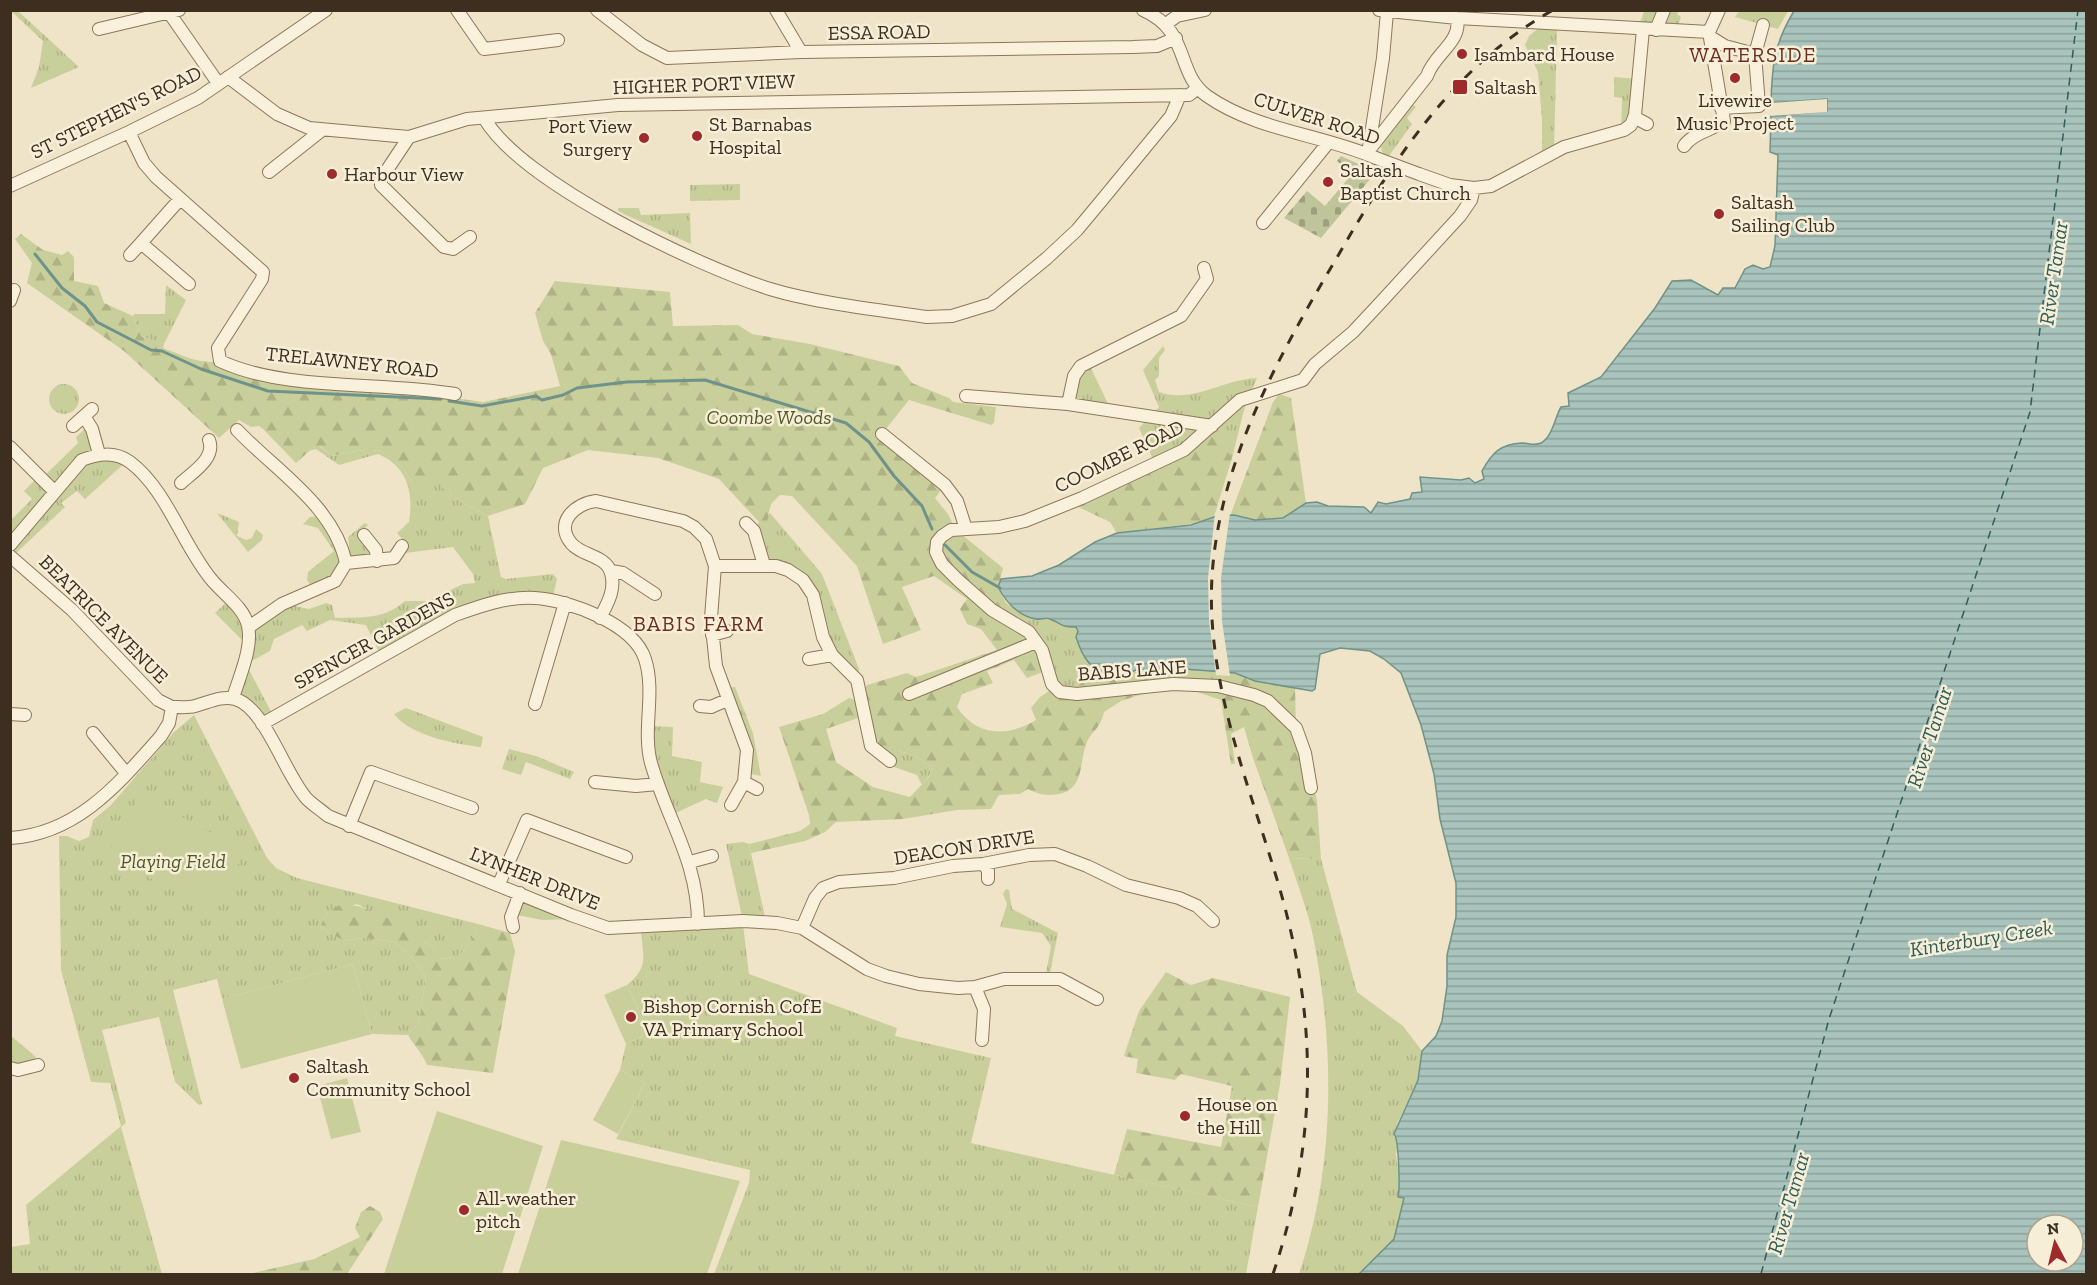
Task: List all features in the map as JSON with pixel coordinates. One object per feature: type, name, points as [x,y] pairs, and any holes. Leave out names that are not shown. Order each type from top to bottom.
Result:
[{"type":"street","name":"ST STEPHEN'S ROAD","points":[[10,186],[198,98],[326,10]]},
{"type":"street","points":[[457,10],[484,49],[558,40]]},
{"type":"street","name":"ESSA ROAD","points":[[597,10],[642,45],[667,58],[801,52],[1132,47],[1157,46],[1176,39]]},
{"type":"street","points":[[776,10],[801,52]]},
{"type":"street","points":[[1143,10],[1166,24],[1176,39],[1198,88]]},
{"type":"street","points":[[1166,24],[1178,16],[1205,10]]},
{"type":"street","points":[[1647,124],[1634,117],[1650,29],[1664,10]]},
{"type":"street","points":[[1684,146],[1695,136],[1714,129],[1724,121],[1710,35],[1719,10]]},
{"type":"street","points":[[1371,153],[1383,58],[1383,11],[1710,35],[1725,46],[1755,54]]},
{"type":"street","name":"HIGHER PORT VIEW","points":[[174,12],[223,80],[277,114],[309,128],[409,137],[460,120],[618,105],[1189,95],[1198,88]]},
{"type":"street","points":[[98,28],[174,12]]},
{"type":"street","points":[[1371,153],[1428,75],[1431,63],[1459,31],[1457,18]]},
{"type":"street","points":[[1721,108],[1759,106],[1755,54],[1763,25]]},
{"type":"street","name":"CULVER ROAD","points":[[1198,88],[1224,106],[1247,117],[1328,143],[1371,153],[1450,185],[1474,188],[1491,186],[1564,147],[1624,130],[1631,125],[1634,117]]},
{"type":"street","points":[[484,118],[492,132],[531,165],[569,192],[648,237],[772,289],[927,317],[952,316],[991,304],[1047,258],[1077,230],[1171,116],[1180,95]]},
{"type":"street","points":[[270,172],[322,129]]},
{"type":"street","name":"TRELAWNEY ROAD","points":[[129,132],[144,162],[180,199],[263,272],[262,279],[218,348],[220,362],[289,379],[448,396]]},
{"type":"street","points":[[409,137],[381,179],[381,185],[444,247],[453,249],[470,237]]},
{"type":"street","points":[[1263,223],[1328,143]]},
{"type":"street","name":"COOMBE ROAD","points":[[966,529],[999,527],[1025,521],[1076,500],[1184,450],[1240,400],[1302,380],[1314,364],[1381,302],[1460,216],[1471,200],[1474,188]]},
{"type":"street","points":[[129,255],[180,199]]},
{"type":"street","points":[[141,243],[189,284]]},
{"type":"street","points":[[1068,404],[1074,376],[1081,366],[1181,316],[1207,279],[1204,268]]},
{"type":"street","points":[[966,396],[1001,393],[1212,426]]},
{"type":"street","points":[[73,426],[88,412],[99,454]]},
{"type":"street","points":[[237,430],[328,519],[341,543],[346,563],[334,580],[282,604],[249,627]]},
{"type":"street","points":[[882,434],[945,485],[957,501],[966,529]]},
{"type":"street","points":[[181,483],[209,456],[212,449],[209,440]]},
{"type":"street","points":[[10,447],[54,491]]},
{"type":"street","points":[[10,545],[82,460],[99,454],[116,455],[130,463],[153,488],[203,569],[243,612],[249,627],[248,645],[233,698],[215,699],[192,707],[172,707],[169,723],[161,736],[105,796],[77,818],[39,833],[10,838]]},
{"type":"street","points":[[600,618],[613,585],[611,571],[606,564],[578,549],[567,536],[565,525],[568,516],[588,502],[597,501],[683,521],[706,538],[715,566],[712,635],[716,666],[747,750],[744,782],[730,805]]},
{"type":"street","points":[[746,523],[754,531],[764,565]]},
{"type":"street","name":"BABIS LANE","points":[[966,529],[951,530],[942,536],[936,552],[942,564],[992,610],[1029,632],[1042,650],[1052,684],[1060,692],[1077,694],[1173,684],[1218,686],[1268,701],[1296,728],[1305,753],[1311,788]]},
{"type":"street","points":[[364,534],[376,550],[377,561]]},
{"type":"street","points":[[346,563],[394,558],[402,546]]},
{"type":"street","name":"BEATRICE AVENUE","points":[[10,556],[72,610],[158,700],[172,707]]},
{"type":"street","points":[[715,566],[764,565],[788,570],[803,580],[813,596],[823,637],[832,655],[857,680],[871,746],[890,761]]},
{"type":"street","points":[[611,571],[623,573],[655,594]]},
{"type":"street","name":"SPENCER GARDENS","points":[[262,724],[455,615],[504,600],[534,598],[565,603],[600,618],[624,631],[639,644],[646,661],[649,681],[648,740],[658,784],[690,862],[698,895],[698,924]]},
{"type":"street","points":[[535,704],[565,603]]},
{"type":"street","points":[[712,635],[727,631]]},
{"type":"street","points":[[909,694],[1036,642]]},
{"type":"street","points":[[809,659],[832,655]]},
{"type":"street","name":"LYNHER DRIVE","points":[[233,698],[245,703],[262,724],[284,766],[306,798],[328,816],[571,915],[608,927],[757,921],[802,928],[867,969],[919,984],[975,987],[1004,979],[1060,979],[1097,999]]},
{"type":"street","points":[[700,706],[711,707],[727,700]]},
{"type":"street","points":[[10,714],[24,715]]},
{"type":"street","points":[[93,733],[126,773]]},
{"type":"street","points":[[349,826],[371,771],[472,808]]},
{"type":"street","points":[[595,782],[636,786],[658,784]]},
{"type":"street","points":[[744,782],[757,789]]},
{"type":"street","points":[[499,884],[527,820],[626,857]]},
{"type":"street","name":"DEACON DRIVE","points":[[802,928],[815,898],[824,888],[839,882],[894,878],[953,866],[983,864],[1029,855],[1055,854],[1087,866],[1126,885],[1199,901],[1214,921]]},
{"type":"street","points":[[690,862],[712,856]]},
{"type":"street","points":[[983,864],[988,870],[988,879]]},
{"type":"street","points":[[513,927],[511,917],[520,893]]},
{"type":"street","points":[[975,987],[984,1009],[982,1040]]},
{"type":"street","points":[[10,1068],[18,1070],[38,1065]]},
{"type":"green space","points":[[11,11],[18,11],[79,67],[31,88],[39,67],[43,41]]},
{"type":"green space","points":[[1644,11],[1679,11],[1677,14],[1681,17],[1676,31],[1638,29]]},
{"type":"green space","points":[[1739,11],[1788,11],[1778,29],[1735,17]]},
{"type":"green space","points":[[1540,27],[1557,28],[1554,152],[1542,159],[1542,119],[1538,72],[1525,45],[1529,36]]},
{"type":"green space","points":[[1614,77],[1638,79],[1635,115],[1621,131],[1622,98],[1614,97]]},
{"type":"green space","points":[[1410,102],[1416,107],[1407,118],[1412,124],[1389,156],[1383,154],[1379,141]]},
{"type":"green space","points":[[1341,156],[1376,172],[1321,238],[1284,218],[1307,191],[1325,206],[1352,174],[1337,161]]},
{"type":"green space","points":[[740,184],[740,200],[690,201],[690,185]]},
{"type":"green space","points":[[618,208],[639,208],[641,215],[690,213],[691,244],[626,215],[618,211]]},
{"type":"green space","name":"Coombe Woods","points":[[21,234],[43,250],[62,255],[68,251],[74,257],[74,281],[98,286],[104,303],[133,316],[141,336],[164,344],[163,348],[186,357],[231,367],[483,402],[560,386],[551,354],[543,341],[535,313],[555,281],[670,292],[673,326],[738,325],[752,334],[810,344],[899,366],[912,383],[949,398],[953,402],[996,407],[994,423],[991,425],[909,400],[882,434],[945,485],[935,498],[948,514],[956,530],[1003,568],[998,587],[1006,603],[1018,611],[1014,623],[1029,632],[1048,670],[1027,678],[1014,660],[987,671],[993,683],[962,694],[957,707],[965,717],[983,729],[1004,731],[1014,729],[1036,720],[1031,708],[1040,697],[1055,687],[1060,692],[1079,685],[1097,670],[1105,675],[1173,668],[1235,673],[1255,681],[1295,687],[1296,728],[1317,800],[1321,859],[1289,858],[1244,727],[1231,734],[1235,764],[1231,764],[1221,700],[1173,684],[1121,701],[1104,712],[1086,745],[1077,781],[1067,791],[1047,795],[1028,789],[1020,794],[999,795],[991,809],[957,810],[903,819],[836,822],[825,832],[805,841],[751,853],[749,844],[800,831],[810,824],[779,727],[823,714],[849,698],[855,700],[858,718],[826,729],[836,762],[873,787],[910,797],[929,777],[932,767],[921,759],[900,751],[890,761],[871,746],[861,694],[867,685],[907,673],[916,677],[997,650],[981,629],[967,624],[960,609],[967,599],[934,576],[902,587],[921,630],[883,644],[857,566],[792,496],[780,495],[771,504],[765,526],[719,479],[658,458],[588,450],[543,468],[525,504],[488,516],[452,497],[449,488],[443,489],[438,482],[428,485],[413,484],[397,461],[380,451],[359,451],[332,456],[320,446],[315,446],[296,463],[263,429],[259,426],[251,427],[239,420],[219,438],[124,351],[27,283],[32,263],[15,239]]},
{"type":"green space","points":[[166,285],[186,300],[164,344],[141,336],[133,316],[134,314],[165,314]]},
{"type":"green space","points":[[1163,346],[1165,350],[1159,358],[1159,376],[1155,380],[1159,392],[1184,395],[1257,378],[1244,410],[1232,458],[1212,427],[1155,464],[1139,428],[1159,407],[1143,370]]},
{"type":"green space","points":[[1088,362],[1111,410],[1068,404],[1074,376]]},
{"type":"green space","points":[[64,384],[75,388],[79,399],[75,410],[64,414],[53,410],[49,399],[53,388]]},
{"type":"green space","points":[[1279,394],[1291,398],[1306,503],[1283,518],[1255,520],[1230,516],[1273,402]]},
{"type":"green space","points":[[89,425],[99,454],[127,461],[85,499],[77,491],[61,503],[65,507],[12,557],[11,520],[32,499],[24,491],[39,476],[42,478],[78,443],[76,437]]},
{"type":"green space","points":[[1212,426],[1232,458],[1214,517],[1206,522],[1117,533],[1110,522],[1070,503],[1142,471]]},
{"type":"green space","points":[[319,446],[332,456],[360,451],[380,451],[397,461],[413,484],[438,482],[449,488],[452,497],[488,516],[501,577],[506,579],[553,574],[557,579],[552,601],[481,606],[381,656],[366,625],[330,620],[307,631],[302,625],[274,639],[270,651],[246,664],[274,717],[262,724],[233,698],[247,645],[215,613],[230,599],[249,627],[291,600],[295,606],[309,609],[326,603],[332,605],[335,618],[364,617],[389,612],[405,601],[427,601],[463,584],[475,583],[473,574],[453,547],[405,553],[408,546],[397,533],[409,522],[409,490],[396,465],[378,454],[339,465],[316,449],[308,451]]},
{"type":"green space","points":[[217,513],[239,522],[237,536],[246,540],[252,538],[256,529],[263,535],[262,540],[248,552]]},
{"type":"green space","points":[[770,513],[822,574],[859,669],[857,680],[832,655],[803,580],[764,565],[754,531],[759,522],[765,525],[766,516]]},
{"type":"green space","points":[[324,516],[341,543],[340,575],[313,589],[307,580],[308,572],[334,551],[318,528],[303,524],[310,517]]},
{"type":"green space","points":[[365,523],[368,525],[357,535],[373,555],[353,557],[350,554],[348,537]]},
{"type":"green space","points":[[1018,611],[1029,616],[1052,619],[1065,625],[1076,626],[1089,665],[1097,670],[1079,685],[1060,692],[1013,623]]},
{"type":"green space","points":[[735,687],[753,733],[761,776],[746,773],[747,750],[722,688]]},
{"type":"green space","points":[[406,708],[483,737],[481,747],[434,738],[411,728],[394,714]]},
{"type":"green space","name":"Playing Field","points":[[194,715],[267,858],[276,868],[297,878],[478,924],[472,940],[460,954],[436,959],[433,947],[357,904],[328,911],[320,927],[344,941],[363,938],[395,942],[410,955],[426,977],[419,1022],[408,1035],[372,1034],[353,964],[222,999],[217,979],[173,990],[202,1104],[199,1105],[175,1082],[159,1017],[102,1030],[126,1123],[121,1127],[162,1274],[11,1274],[11,1247],[30,1244],[26,1205],[121,1126],[110,1083],[91,1082],[61,970],[59,836],[67,836],[79,841],[89,837],[93,820],[111,805],[174,732]]},
{"type":"green space","points":[[648,726],[673,727],[672,756],[702,762],[700,782],[723,787],[717,803],[706,799],[669,816]]},
{"type":"green space","points":[[509,749],[536,756],[574,772],[570,779],[526,762],[521,775],[502,769]]},
{"type":"green space","points":[[900,751],[921,759],[932,767],[922,785],[917,775],[891,766],[890,761]]},
{"type":"green space","name":"Playing Field","points":[[141,794],[245,852],[211,912],[107,854]]},
{"type":"green space","points":[[743,842],[749,844],[766,922],[743,921],[726,844]]},
{"type":"green space","points":[[1289,858],[1321,859],[1357,992],[1403,1026],[1422,1051],[1418,1080],[1397,1124],[1399,1145],[1396,1154],[1401,1189],[1399,1197],[1404,1197],[1394,1239],[1359,1274],[1299,1274],[1311,1234],[1325,1151],[1328,1067],[1326,1025],[1314,941]]},
{"type":"green space","points":[[1006,889],[1009,890],[1012,909],[1058,933],[1050,973],[1045,979],[1051,946],[1042,933],[1000,927],[1007,904],[1003,894]]},
{"type":"green space","points":[[521,896],[571,919],[542,920],[512,914]]},
{"type":"green space","points":[[342,904],[355,905],[390,919],[433,947],[437,959],[454,956],[465,950],[478,924],[510,933],[515,951],[493,1073],[427,1065],[408,1035],[419,1022],[426,977],[410,955],[395,942],[363,938],[344,941],[320,927],[328,911]]},
{"type":"green space","points":[[743,924],[749,974],[897,1028],[895,1036],[991,1058],[971,1143],[1258,1207],[1246,1274],[714,1274],[749,1183],[750,1170],[616,1139],[645,1083],[620,1070],[626,1044],[649,1033],[627,985],[642,967],[641,931]]},
{"type":"green space","points":[[353,964],[372,1034],[241,1069],[222,999]]},
{"type":"green space","points":[[1166,972],[1191,985],[1213,978],[1290,997],[1280,1084],[1258,1207],[1114,1175],[1127,1129],[1221,1147],[1232,1086],[1181,1074],[1175,1080],[1136,1073],[1138,1059],[1124,1056],[1139,1011]]},
{"type":"green space","points":[[627,985],[649,1033],[626,1044],[604,995]]},
{"type":"green space","points":[[10,1035],[35,1056],[38,1065],[11,1068]]},
{"type":"green space","points":[[620,1070],[645,1083],[618,1134],[593,1120]]},
{"type":"green space","points":[[347,1078],[361,1132],[331,1139],[317,1086]]},
{"type":"green space","name":"All-weather pitch","points":[[437,1111],[543,1146],[502,1274],[384,1274]]},
{"type":"green space","points":[[561,1140],[740,1181],[707,1274],[518,1274]]},
{"type":"green space","points":[[370,1206],[380,1212],[383,1219],[347,1274],[249,1274],[314,1259],[360,1237],[355,1228],[361,1212]]},
{"type":"water","points":[[1794,11],[2086,11],[2086,1274],[1359,1274],[1394,1239],[1404,1198],[1398,1197],[1398,1154],[1394,1134],[1418,1080],[1422,1051],[1436,1036],[1442,1021],[1447,986],[1447,955],[1456,917],[1456,883],[1440,819],[1434,774],[1421,725],[1401,673],[1370,651],[1340,648],[1320,654],[1315,689],[1312,691],[1255,681],[1235,673],[1173,668],[1136,670],[1114,680],[1099,672],[1085,658],[1076,637],[1078,631],[1076,627],[1064,626],[1048,618],[1036,619],[1018,612],[998,587],[1001,579],[1032,576],[1059,565],[1095,542],[1117,533],[1191,525],[1217,516],[1234,515],[1255,520],[1283,518],[1306,503],[1317,502],[1328,506],[1364,507],[1371,513],[1378,502],[1386,504],[1410,499],[1412,493],[1422,492],[1420,477],[1461,480],[1469,478],[1475,483],[1484,479],[1482,471],[1493,454],[1502,448],[1514,444],[1541,443],[1551,431],[1561,407],[1569,406],[1568,393],[1601,377],[1655,308],[1672,281],[1691,280],[1718,295],[1723,288],[1735,288],[1745,269],[1753,265],[1763,269],[1770,267],[1775,246],[1778,155],[1770,152],[1771,116],[1827,111],[1827,99],[1771,103],[1775,55],[1782,34]]},
{"type":"pier","points":[[1827,99],[1827,112],[1771,116],[1771,113],[1824,109],[1824,102],[1771,106],[1771,103]]},
{"type":"pier","points":[[1215,513],[1230,513],[1221,578],[1222,621],[1230,676],[1216,675],[1209,621],[1208,578]]},
{"type":"waterway","points":[[35,254],[62,288],[85,306],[97,322],[151,350],[162,351],[201,369],[268,391],[441,399]]},
{"type":"waterway","points":[[449,401],[482,406],[536,396],[542,400],[563,395],[577,388],[626,382],[705,380],[846,423],[869,442],[894,476],[922,506],[932,529]]},
{"type":"waterway","points":[[945,545],[972,572],[1000,588]]},
{"type":"ferry route","points":[[1761,1274],[1829,1019],[2030,412],[2078,10]]},
{"type":"railway","points":[[1273,1274],[1288,1224],[1299,1174],[1308,1076],[1306,1027],[1300,977],[1290,927],[1241,766],[1215,654],[1212,577],[1217,534],[1227,491],[1256,408],[1317,291],[1382,184],[1429,117],[1456,87],[1486,58],[1553,10]]},
{"type":"place","name":"Isambard House","points":[[1462,54]]},
{"type":"place","name":"Livewire Music Project","points":[[1735,78]]},
{"type":"place","name":"Saltash","points":[[1460,87]]},
{"type":"place","name":"St Barnabas Hospital","points":[[697,136]]},
{"type":"place","name":"Port View Surgery","points":[[644,138]]},
{"type":"place","name":"Harbour View","points":[[332,174]]},
{"type":"place","name":"Saltash Baptist Church","points":[[1328,182]]},
{"type":"place","name":"Saltash Sailing Club","points":[[1719,214]]},
{"type":"place","name":"Bishop Cornish CofE VA Primary School","points":[[631,1017]]},
{"type":"place","name":"Saltash Community School","points":[[294,1078]]},
{"type":"place","name":"House on the Hill","points":[[1185,1116]]},
{"type":"place","name":"All-weather pitch","points":[[464,1210]]},
{"type":"district","name":"WATERSIDE","points":[[1753,54]]},
{"type":"district","name":"BABIS FARM","points":[[699,623]]},
{"type":"water label","name":"River Tamar","points":[[2053,273]]},
{"type":"water label","name":"River Tamar","points":[[1929,737]]},
{"type":"water label","name":"Kinterbury Creek","points":[[1981,938]]},
{"type":"water label","name":"River Tamar","points":[[1788,1203]]}]
